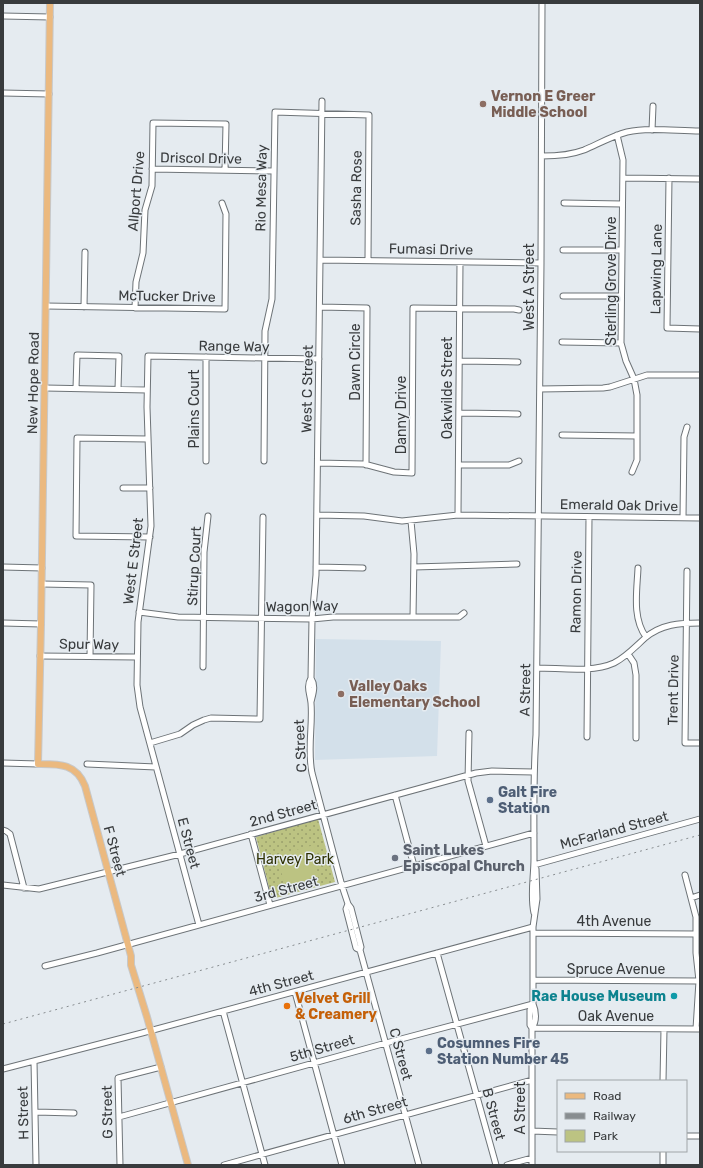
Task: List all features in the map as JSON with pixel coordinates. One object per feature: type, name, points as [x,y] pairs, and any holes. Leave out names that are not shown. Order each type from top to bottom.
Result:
[{"type":"main road","name":"New Hope Road","points":[[38,764],[50,3]]},
{"type":"main road","name":"F Street","points":[[38,764],[64,765],[75,771],[83,781],[131,956],[135,964],[147,1010],[147,1017],[188,1165]]},
{"type":"street","name":"West A Street","points":[[539,516],[542,3]]},
{"type":"street","points":[[3,16],[50,17]]},
{"type":"street","points":[[3,93],[49,94]]},
{"type":"street","name":"West C Street","points":[[311,678],[312,619],[316,587],[322,101]]},
{"type":"street","points":[[652,130],[653,106]]},
{"type":"street","name":"Rio Mesa Way","points":[[264,461],[265,331],[272,299],[275,112],[369,115]]},
{"type":"street","name":"Sasha Rose","points":[[368,260],[369,115]]},
{"type":"street","name":"Allport Drive","points":[[135,308],[136,282],[143,253],[144,218],[152,186],[153,123],[226,124],[225,170]]},
{"type":"street","points":[[542,156],[555,156],[573,153],[617,135],[638,131],[700,131]]},
{"type":"street","name":"Sterling Grove Drive","points":[[617,135],[622,153],[623,178],[621,296],[622,343],[626,361],[634,378],[637,395],[637,460],[632,472]]},
{"type":"street","name":"Driscol Drive","points":[[152,169],[274,172]]},
{"type":"street","points":[[623,178],[700,179]]},
{"type":"street","name":"Lapwing Lane","points":[[669,178],[667,328],[700,329]]},
{"type":"street","name":"McTucker Drive","points":[[46,306],[225,309],[226,214],[222,203]]},
{"type":"street","points":[[564,203],[622,204]]},
{"type":"street","points":[[563,250],[622,250]]},
{"type":"street","points":[[84,307],[85,252]]},
{"type":"street","name":"Fumasi Drive","points":[[320,260],[541,263]]},
{"type":"street","name":"Oakwilde Street","points":[[458,515],[460,262]]},
{"type":"street","points":[[563,296],[621,296]]},
{"type":"street","name":"Dawn Circle","points":[[320,307],[367,308],[366,464]]},
{"type":"street","name":"Danny Drive","points":[[318,463],[366,464],[394,472],[412,473],[413,308],[460,309]]},
{"type":"street","points":[[460,309],[519,310]]},
{"type":"street","points":[[562,342],[622,343]]},
{"type":"street","points":[[76,388],[77,356],[119,356],[118,389]]},
{"type":"street","name":"Range Way","points":[[148,356],[319,359]]},
{"type":"street","name":"West E Street","points":[[148,356],[147,390],[150,537],[139,612],[137,657],[138,696],[156,767]]},
{"type":"street","name":"Plains Court","points":[[206,357],[206,460]]},
{"type":"street","points":[[460,360],[518,362]]},
{"type":"street","points":[[540,388],[603,388],[634,378],[654,374],[700,375]]},
{"type":"street","points":[[45,388],[147,390]]},
{"type":"street","points":[[459,413],[518,414]]},
{"type":"street","points":[[683,518],[684,437],[687,426]]},
{"type":"street","points":[[562,435],[637,436]]},
{"type":"street","points":[[148,439],[77,438],[76,536],[150,537]]},
{"type":"street","points":[[459,465],[510,465],[519,461]]},
{"type":"street","points":[[123,488],[150,488]]},
{"type":"street","name":"Emerald Oak Drive","points":[[317,515],[364,516],[393,521],[411,521],[458,515],[700,518]]},
{"type":"street","name":"Stirup Court","points":[[203,667],[204,552],[208,516]]},
{"type":"street","name":"A Street","points":[[532,1165],[532,1028],[535,1022],[535,1009],[533,1004],[533,927],[537,898],[536,869],[534,865],[534,772],[539,516]]},
{"type":"street","points":[[150,743],[180,734],[193,725],[212,718],[260,719],[263,517]]},
{"type":"street","name":"Ramon Drive","points":[[587,737],[589,517]]},
{"type":"street","points":[[411,521],[414,567],[413,617]]},
{"type":"street","points":[[414,567],[517,564]]},
{"type":"street","points":[[3,567],[42,568]]},
{"type":"street","points":[[316,567],[362,568]]},
{"type":"street","points":[[638,568],[637,616],[639,626],[646,638]]},
{"type":"street","points":[[686,571],[686,623]]},
{"type":"street","points":[[42,584],[91,585],[90,656]]},
{"type":"street","name":"Wagon Way","points":[[139,612],[178,617],[312,619],[333,617],[459,617],[464,613]]},
{"type":"street","points":[[3,623],[41,624]]},
{"type":"street","points":[[537,668],[588,668],[609,665],[628,654],[658,629],[666,626],[686,623],[700,623]]},
{"type":"street","name":"Trent Drive","points":[[686,623],[685,742],[700,743]]},
{"type":"street","points":[[628,654],[634,663],[636,675],[636,738]]},
{"type":"street","name":"Spur Way","points":[[40,656],[137,657]]},
{"type":"street","name":"C Street","points":[[311,678],[314,683],[314,692],[311,703],[310,759],[312,773],[342,886],[348,904],[351,908],[361,947],[360,950],[419,1165]]},
{"type":"street","points":[[469,733],[468,782],[486,846]]},
{"type":"street","points":[[3,763],[38,764]]},
{"type":"street","points":[[87,764],[156,767]]},
{"type":"street","name":"E Street","points":[[156,767],[199,925]]},
{"type":"street","name":"2nd Street","points":[[3,885],[39,889],[180,854],[468,775],[492,771],[534,772]]},
{"type":"street","points":[[395,795],[414,866]]},
{"type":"street","name":"McFarland Street","points":[[534,865],[700,819]]},
{"type":"street","points":[[3,830],[10,834],[24,888]]},
{"type":"street","name":"3rd Street","points":[[45,966],[128,945],[534,833]]},
{"type":"street","points":[[251,834],[270,905]]},
{"type":"street","points":[[684,875],[696,917],[699,981],[698,1029]]},
{"type":"street","points":[[691,898],[700,895]]},
{"type":"street","name":"4th Street","points":[[3,1069],[151,1031],[533,927]]},
{"type":"street","name":"4th Avenue","points":[[533,933],[696,934]]},
{"type":"street","name":"B Street","points":[[437,953],[496,1165]]},
{"type":"street","name":"Spruce Avenue","points":[[533,980],[699,981]]},
{"type":"street","points":[[295,992],[342,1165]]},
{"type":"street","name":"5th Street","points":[[119,1117],[457,1023],[533,1004]]},
{"type":"street","points":[[223,1011],[265,1165]]},
{"type":"street","name":"Oak Avenue","points":[[532,1028],[698,1029]]},
{"type":"street","points":[[663,1080],[664,1028]]},
{"type":"street","name":"H Street","points":[[34,1062],[36,1165]]},
{"type":"street","name":"G Street","points":[[120,1165],[118,1078],[161,1067]]},
{"type":"street","name":"6th Street","points":[[224,1165],[532,1080]]},
{"type":"street","points":[[36,1112],[74,1113]]},
{"type":"street","points":[[532,1131],[557,1132]]},
{"type":"street","points":[[687,1136],[700,1136]]},
{"type":"street","points":[[662,1165],[663,1152]]},
{"type":"street","points":[[507,1165],[532,1158]]},
{"type":"shaded area","points":[[316,639],[441,641],[437,756],[315,760]]},
{"type":"green space","name":"Harvey Park","points":[[318,819],[335,882],[272,899],[256,837]]},
{"type":"green space","points":[[314,845],[318,860],[315,875],[301,885],[286,890],[277,855]]},
{"type":"railway","points":[[3,1024],[700,835]]},
{"type":"place","name":"Vernon E Greer Middle School","points":[[483,104]]},
{"type":"place","name":"Valley Oaks Elementary School","points":[[341,694]]},
{"type":"place","name":"Galt Fire Station","points":[[490,800]]},
{"type":"place","name":"Saint Lukes Episcopal Church","points":[[395,858]]},
{"type":"place","name":"Rae House Museum","points":[[674,996]]},
{"type":"place","name":"Velvet Grill & Creamery","points":[[287,1006]]},
{"type":"place","name":"Cosumnes Fire Station Number 45","points":[[429,1051]]}]
